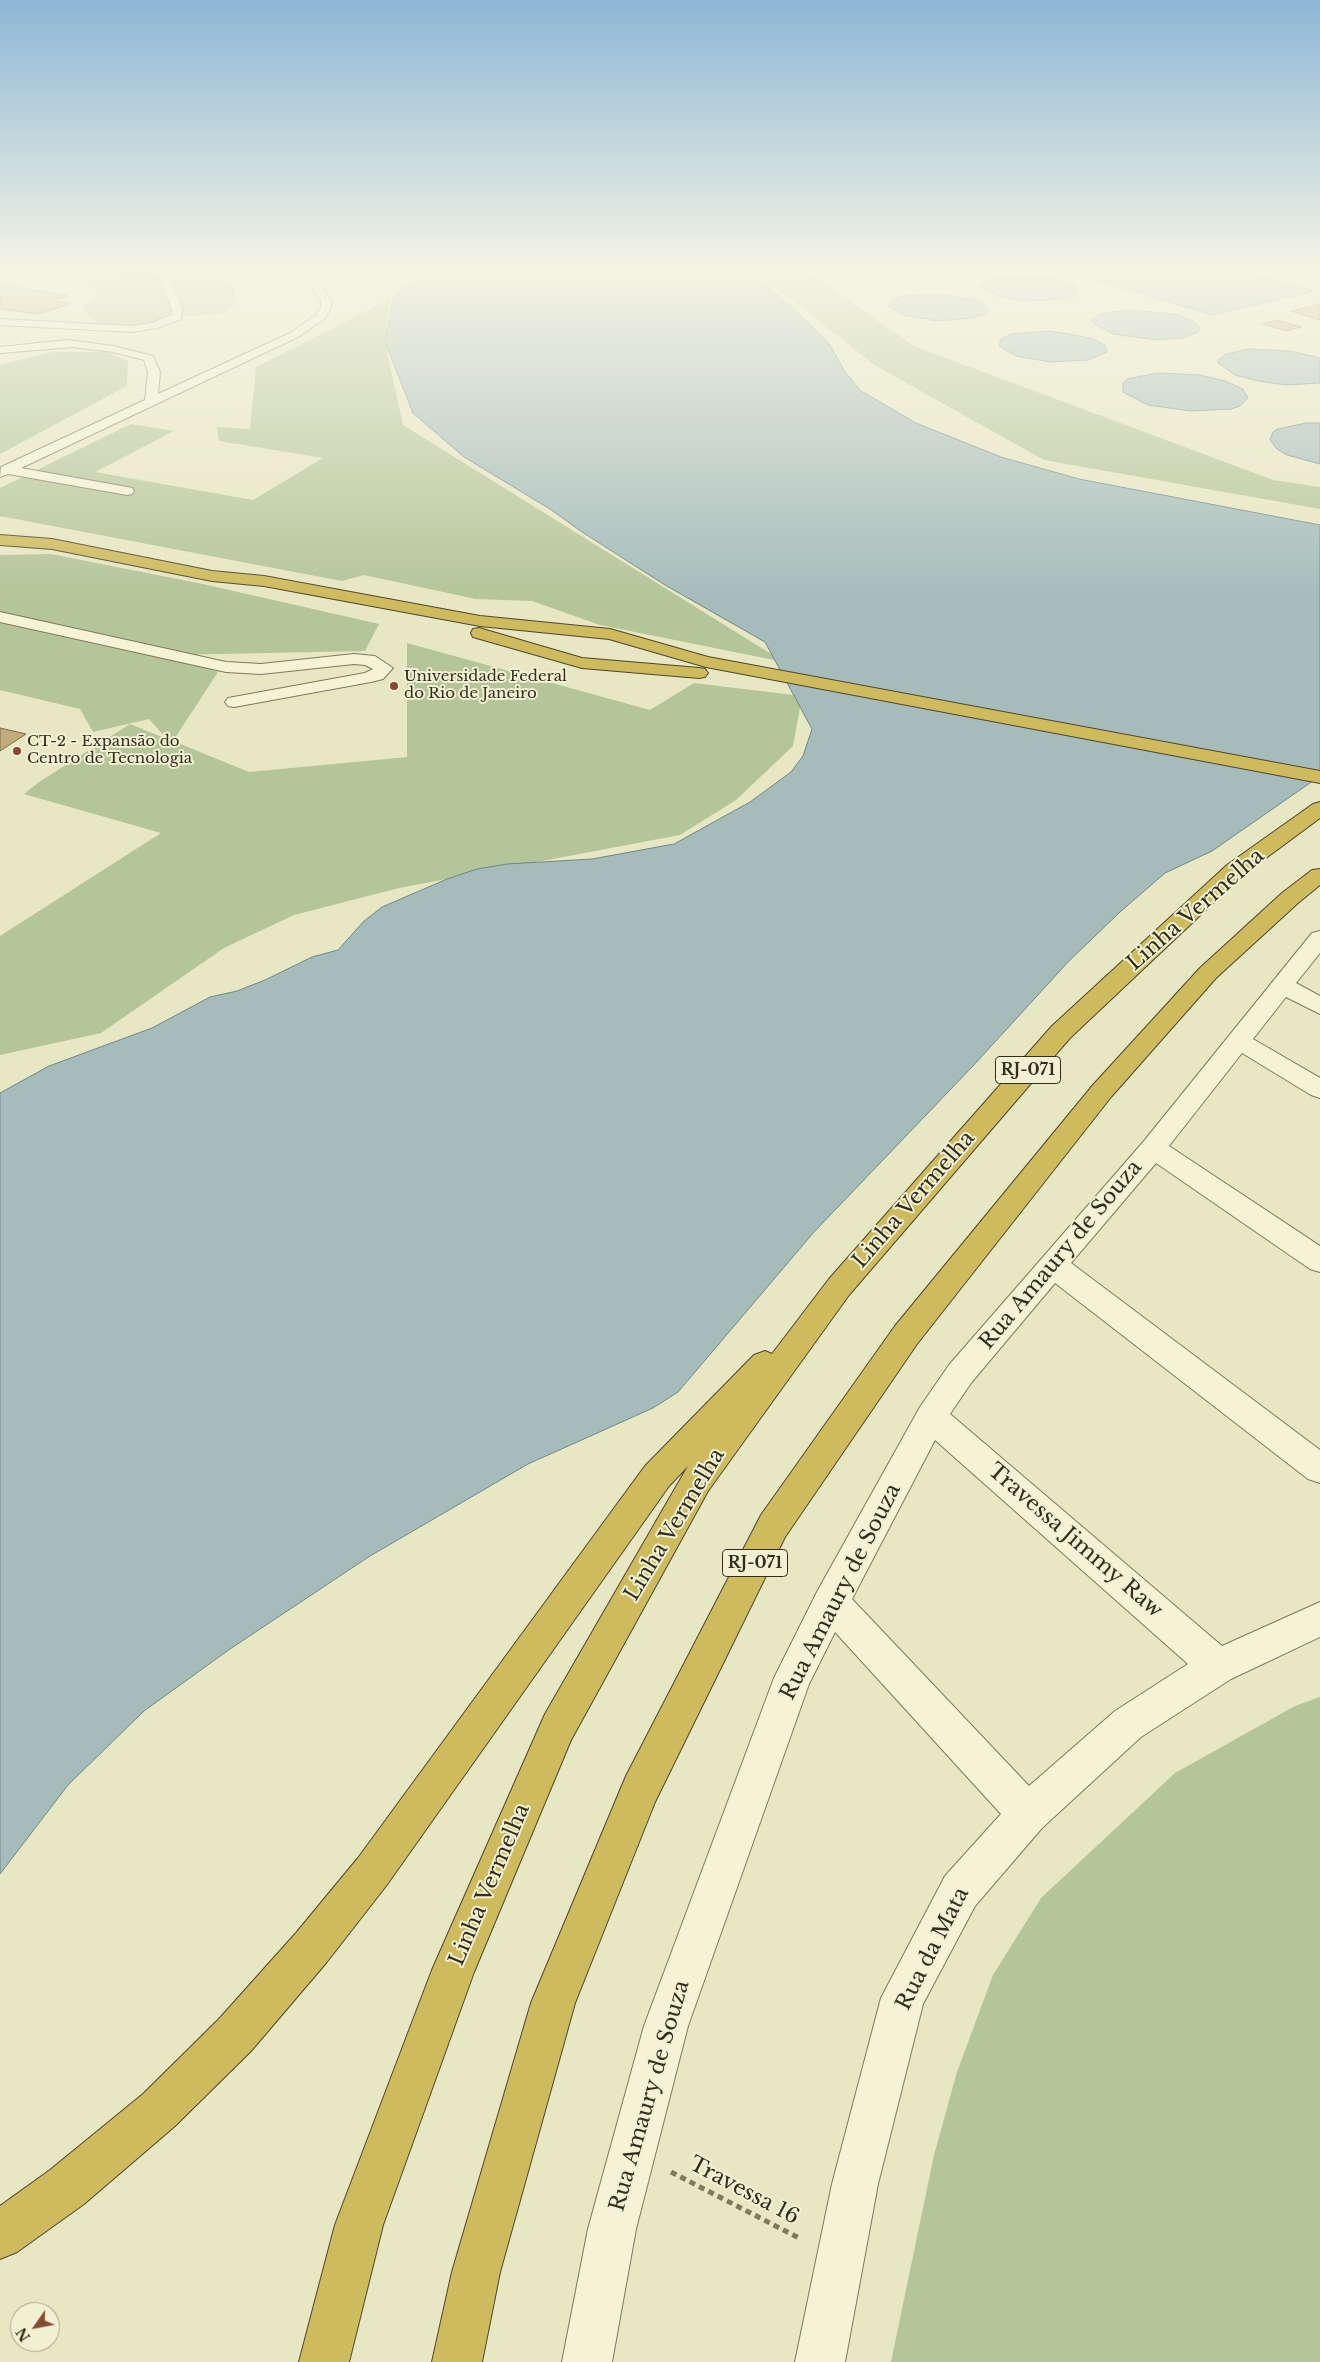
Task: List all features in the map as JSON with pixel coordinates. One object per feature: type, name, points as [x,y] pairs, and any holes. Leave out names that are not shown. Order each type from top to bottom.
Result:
[{"type":"highway","points":[[0,540],[52,544],[212,576],[252,590],[497,624],[560,627],[610,634],[706,662],[1320,777]]},
{"type":"highway","points":[[374,607],[470,630],[542,653],[582,663],[716,676],[1320,786]]},
{"type":"highway","name":"Linha Vermelha","points":[[324,2362],[359,2225],[446,1988],[558,1726],[696,1481],[838,1287],[1061,1032],[1235,870],[1320,808]]},
{"type":"highway","name":"RJ-071","points":[[457,2362],[476,2272],[553,2004],[640,1790],[773,1526],[906,1335],[1102,1091],[1208,973],[1290,898],[1320,875]]},
{"type":"highway","points":[[0,2235],[68,2187],[159,2110],[247,2020],[311,1948],[372,1872],[657,1476],[838,1287]]},
{"type":"street","points":[[151,402],[153,379]]},
{"type":"street","points":[[3,472],[200,379]]},
{"type":"street","points":[[3,472],[127,491]]},
{"type":"street","points":[[0,617],[226,667],[275,668],[354,659],[369,660],[384,668],[376,675],[365,678],[234,702]]},
{"type":"street","name":"Rua Amaury de Souza","points":[[587,2362],[612,2229],[672,2008],[793,1678],[831,1602],[931,1417],[960,1374],[1153,1148],[1319,940]]},
{"type":"street","points":[[1283,986],[1320,1006]]},
{"type":"street","points":[[1239,1041],[1320,1088]]},
{"type":"street","points":[[1153,1148],[1320,1261]]},
{"type":"street","points":[[1054,1266],[1320,1469]]},
{"type":"street","name":"Travessa Jimmy Raw","points":[[931,1417],[1218,1666]]},
{"type":"street","points":[[831,1602],[1028,1814]]},
{"type":"street","name":"Rua da Mata","points":[[820,2362],[855,2184],[903,1998],[960,1891],[1028,1814],[1128,1724],[1218,1666],[1320,1619]]},
{"type":"path","name":"Travessa 16","points":[[633,2152],[839,2259]]},
{"type":"green space","points":[[0,379],[127,379],[127,386],[0,454]]},
{"type":"green space","points":[[255,379],[393,379],[403,425],[784,662],[600,625],[532,601],[476,599],[364,575],[342,581],[0,516],[0,488],[131,424],[174,431],[95,472],[253,500],[323,458],[219,441],[217,427],[250,429]]},
{"type":"green space","points":[[900,379],[1003,379],[1273,480],[1320,487],[1320,509],[1044,460]]},
{"type":"green space","points":[[51,554],[203,584],[379,624],[365,651],[171,655],[218,672],[173,741],[249,772],[407,757],[407,643],[650,710],[694,683],[802,696],[793,746],[736,800],[680,835],[399,888],[294,915],[224,948],[101,1033],[0,1055],[0,936],[161,833],[24,794],[39,782],[130,724],[167,739],[149,719],[93,732],[80,709],[0,690],[0,555]]},
{"type":"green space","points":[[1320,1697],[1320,2362],[891,2362],[934,2155],[957,2072],[993,1975],[1041,1898],[1175,1773],[1295,1706]]},
{"type":"water","points":[[400,379],[851,379],[861,391],[916,423],[1001,457],[1079,479],[1320,525],[1320,776],[1212,851],[1165,873],[1120,912],[1069,961],[972,1067],[814,1232],[678,1392],[653,1408],[528,1464],[370,1556],[230,1649],[144,1711],[68,1785],[0,1874],[0,1093],[49,1066],[152,1028],[210,997],[237,991],[265,980],[312,957],[338,950],[364,921],[382,907],[447,879],[477,869],[507,864],[592,859],[674,844],[750,802],[791,772],[803,756],[812,729],[765,642],[665,585],[582,532],[550,509],[464,457],[413,413]]},
{"type":"water","points":[[1127,379],[1218,379],[1243,389],[1248,398],[1240,406],[1231,409],[1191,411],[1148,405],[1123,392],[1123,383]]},
{"type":"water","points":[[1251,379],[1320,379],[1320,383],[1286,385]]},
{"type":"water","points":[[1306,423],[1320,423],[1320,464],[1287,455],[1277,449],[1270,440],[1273,432],[1278,429]]},
{"type":"building","points":[[0,728],[26,734],[0,751]]},
{"type":"place","name":"Universidade Federal do Rio de Janeiro","points":[[394,686]]},
{"type":"place","name":"CT-2 - Expansão do Centro de Tecnologia","points":[[17,751]]}]
